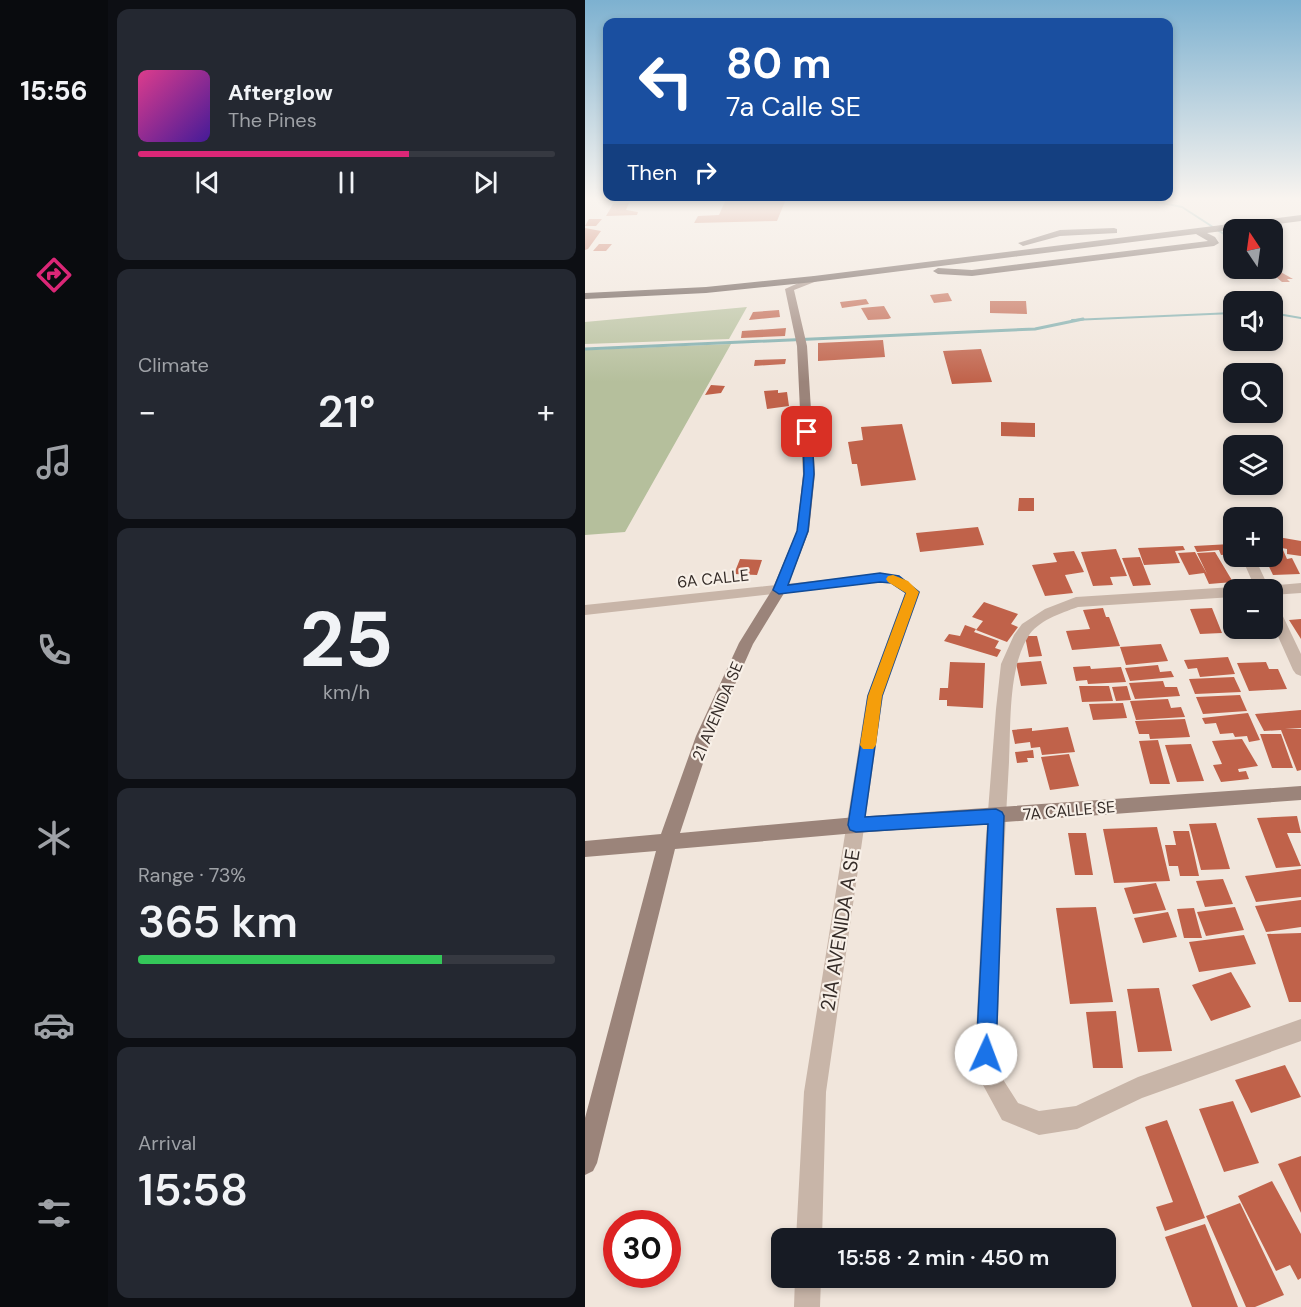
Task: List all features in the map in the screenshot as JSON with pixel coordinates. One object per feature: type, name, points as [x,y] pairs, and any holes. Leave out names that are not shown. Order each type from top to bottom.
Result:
[{"type":"highway","points":[[585,296],[706,290],[959,260]]},
{"type":"highway","points":[[1010,262],[1023,260]]},
{"type":"highway","points":[[585,306],[789,289],[1026,260]]},
{"type":"highway","points":[[936,271],[972,273],[1077,260]]},
{"type":"street","points":[[789,289],[814,279]]},
{"type":"street","name":"21 AVENIDA SE","points":[[585,1163],[667,843],[704,736],[746,643],[779,590],[803,531],[809,474],[801,341],[789,289]]},
{"type":"street","name":"6A CALLE","points":[[585,610],[880,578],[894,579],[913,592]]},
{"type":"street","points":[[1283,589],[1301,588]]},
{"type":"street","name":"21A AVENIDA A SE","points":[[809,1228],[815,1092],[875,696],[913,592]]},
{"type":"street","points":[[1223,593],[1076,602],[1050,612],[1027,628],[1009,664],[996,816],[986,1054],[994,1085],[1009,1112],[1039,1123],[1077,1117],[1138,1088],[1301,1030]]},
{"type":"street","points":[[1283,632],[1301,670]]},
{"type":"street","name":"7A CALLE SE","points":[[585,849],[856,825],[1301,793]]},
{"type":"street","points":[[807,1307],[808,1288]]},
{"type":"green space","points":[[747,307],[729,339],[585,344],[585,322]]},
{"type":"green space","points":[[731,344],[625,532],[585,535],[585,350]]},
{"type":"building","points":[[1283,273],[1293,279],[1287,279],[1290,282],[1282,282],[1278,279],[1283,279]]},
{"type":"building","points":[[948,293],[952,301],[934,303],[930,295]]},
{"type":"building","points":[[866,299],[869,304],[842,308],[840,302]]},
{"type":"building","points":[[990,301],[1026,301],[1027,314],[990,313]]},
{"type":"building","points":[[884,306],[891,318],[868,320],[861,308]]},
{"type":"building","points":[[779,310],[780,317],[749,320],[753,312]]},
{"type":"building","points":[[786,328],[785,336],[741,338],[742,331]]},
{"type":"building","points":[[883,340],[885,357],[818,361],[818,343]]},
{"type":"building","points":[[981,349],[992,382],[952,384],[943,351]]},
{"type":"building","points":[[786,359],[785,364],[754,366],[755,360]]},
{"type":"building","points":[[711,385],[725,386],[721,393],[705,395]]},
{"type":"building","points":[[778,390],[778,393],[787,392],[789,406],[767,409],[764,391]]},
{"type":"building","points":[[1001,422],[1035,423],[1035,437],[1001,436]]},
{"type":"building","points":[[902,424],[916,480],[861,486],[857,464],[852,464],[848,442],[863,440],[861,427]]},
{"type":"building","points":[[1019,498],[1034,498],[1034,511],[1018,511]]},
{"type":"building","points":[[978,527],[984,545],[920,552],[916,533]]},
{"type":"building","points":[[1283,538],[1301,541],[1301,556],[1287,554],[1287,549],[1283,548]]},
{"type":"building","points":[[1223,544],[1223,555],[1219,550],[1197,552],[1194,546]]},
{"type":"building","points":[[1183,546],[1185,550],[1175,551],[1180,563],[1144,565],[1138,548]]},
{"type":"building","points":[[1116,549],[1127,576],[1110,577],[1113,585],[1093,586],[1081,552]]},
{"type":"building","points":[[1283,550],[1287,559],[1292,558],[1300,574],[1273,575],[1269,567],[1283,567]]},
{"type":"building","points":[[1074,551],[1084,572],[1065,575],[1073,593],[1045,596],[1032,565],[1057,562],[1053,553]]},
{"type":"building","points":[[1195,552],[1207,574],[1197,553],[1215,552],[1231,579],[1223,579],[1223,583],[1209,584],[1204,573],[1189,575],[1178,553]]},
{"type":"building","points":[[1140,557],[1151,585],[1133,586],[1122,558]]},
{"type":"building","points":[[740,559],[762,560],[757,575],[734,574]]},
{"type":"building","points":[[984,602],[1018,614],[1011,624],[1018,627],[1007,642],[976,630],[983,621],[972,617]]},
{"type":"building","points":[[1103,608],[1106,617],[1109,617],[1120,646],[1072,650],[1066,631],[1090,629],[1083,610]]},
{"type":"building","points":[[1212,608],[1222,633],[1200,634],[1190,609]]},
{"type":"building","points":[[1301,619],[1301,639],[1289,620]]},
{"type":"building","points":[[965,625],[976,629],[974,632],[999,641],[995,648],[1001,650],[997,657],[944,641],[949,634],[960,636]]},
{"type":"building","points":[[1025,636],[1037,636],[1042,656],[1029,657]]},
{"type":"building","points":[[1161,644],[1168,661],[1126,665],[1120,647]]},
{"type":"building","points":[[1228,657],[1235,674],[1200,677],[1197,668],[1188,669],[1184,660]]},
{"type":"building","points":[[1041,661],[1047,684],[1021,686],[1016,663]]},
{"type":"building","points":[[950,662],[985,663],[983,708],[947,706],[947,700],[939,700],[940,688],[948,688]]},
{"type":"building","points":[[1266,662],[1269,669],[1278,669],[1287,689],[1249,691],[1237,663]]},
{"type":"building","points":[[1158,665],[1160,672],[1171,671],[1174,677],[1130,681],[1125,668]]},
{"type":"building","points":[[1090,666],[1091,669],[1121,667],[1126,682],[1088,684],[1087,680],[1076,681],[1073,667]]},
{"type":"building","points":[[1234,677],[1241,692],[1195,694],[1189,679]]},
{"type":"building","points":[[1163,681],[1165,687],[1177,687],[1180,696],[1135,699],[1129,683]]},
{"type":"building","points":[[1079,686],[1109,686],[1113,701],[1082,702]]},
{"type":"building","points":[[1127,686],[1131,700],[1116,701],[1112,687]]},
{"type":"building","points":[[1240,695],[1247,711],[1203,714],[1196,697]]},
{"type":"building","points":[[1168,699],[1171,708],[1181,707],[1185,717],[1136,720],[1130,701]]},
{"type":"building","points":[[1123,703],[1127,718],[1093,720],[1089,704]]},
{"type":"building","points":[[1301,710],[1301,728],[1285,729],[1301,729],[1301,770],[1297,771],[1281,730],[1264,731],[1255,714]]},
{"type":"building","points":[[1248,713],[1260,740],[1249,742],[1247,736],[1235,737],[1233,733],[1220,734],[1216,723],[1205,724],[1202,718]]},
{"type":"building","points":[[1185,719],[1190,737],[1150,739],[1149,734],[1139,734],[1135,721]]},
{"type":"building","points":[[1068,727],[1075,752],[1042,755],[1040,747],[1031,748],[1030,742],[1015,744],[1012,730],[1032,728],[1032,731]]},
{"type":"building","points":[[1260,734],[1281,734],[1293,768],[1272,768]]},
{"type":"building","points":[[1242,739],[1258,766],[1238,769],[1239,772],[1246,771],[1249,779],[1221,782],[1213,765],[1222,764],[1212,741]]},
{"type":"building","points":[[1158,740],[1170,784],[1150,784],[1139,741]]},
{"type":"building","points":[[1191,744],[1204,781],[1177,782],[1165,745]]},
{"type":"building","points":[[1033,750],[1034,758],[1027,758],[1028,762],[1017,763],[1015,752]]},
{"type":"building","points":[[1069,754],[1079,786],[1050,790],[1041,757]]},
{"type":"building","points":[[1297,816],[1301,833],[1287,833],[1301,866],[1276,868],[1257,818]]},
{"type":"building","points":[[1216,823],[1230,869],[1201,870],[1189,824]]},
{"type":"building","points":[[1157,827],[1170,881],[1114,883],[1103,829]]},
{"type":"building","points":[[1173,831],[1189,831],[1199,876],[1180,876],[1178,866],[1169,866],[1165,845],[1176,845]]},
{"type":"building","points":[[1068,833],[1086,833],[1093,875],[1075,875]]},
{"type":"building","points":[[1301,869],[1301,897],[1256,902],[1245,876]]},
{"type":"building","points":[[1223,879],[1233,904],[1205,907],[1196,881]]},
{"type":"building","points":[[1156,883],[1166,910],[1133,914],[1124,888]]},
{"type":"building","points":[[1301,900],[1301,927],[1266,932],[1255,906]]},
{"type":"building","points":[[1096,907],[1113,1002],[1070,1004],[1056,908]]},
{"type":"building","points":[[1235,907],[1244,930],[1206,936],[1197,912]]},
{"type":"building","points":[[1194,908],[1202,938],[1184,938],[1177,909]]},
{"type":"building","points":[[1168,912],[1177,937],[1143,943],[1134,918]]},
{"type":"building","points":[[1301,933],[1301,1002],[1289,1002],[1267,934]]},
{"type":"building","points":[[1244,935],[1256,964],[1199,972],[1189,942]]},
{"type":"building","points":[[1231,972],[1251,1007],[1211,1021],[1192,985]]},
{"type":"building","points":[[1159,988],[1172,1051],[1138,1052],[1127,989]]},
{"type":"building","points":[[1116,1011],[1123,1068],[1093,1068],[1086,1012]]},
{"type":"building","points":[[1285,1065],[1301,1097],[1251,1113],[1235,1080]]},
{"type":"building","points":[[1233,1101],[1259,1163],[1224,1172],[1199,1109]]},
{"type":"building","points":[[1167,1120],[1205,1218],[1165,1231],[1156,1207],[1173,1202],[1145,1127]]},
{"type":"building","points":[[1301,1156],[1301,1213],[1278,1164]]},
{"type":"building","points":[[1272,1181],[1301,1234],[1301,1278],[1298,1280],[1290,1265],[1276,1271],[1238,1196]]},
{"type":"building","points":[[1240,1203],[1284,1295],[1255,1307],[1246,1307],[1206,1216]]},
{"type":"building","points":[[1205,1224],[1238,1307],[1192,1307],[1165,1237]]},
{"type":"waterway","points":[[1080,320],[1223,313]]},
{"type":"waterway","points":[[1283,315],[1301,318]]},
{"type":"waterway","points":[[1072,320],[1080,320]]},
{"type":"waterway","points":[[585,349],[1035,329],[1080,320]]},
{"type":"slow traffic","points":[[868,745],[875,696],[913,592],[904,584],[893,579]]},
{"type":"route","points":[[807,432],[809,474],[803,531],[779,590],[880,578],[894,579],[913,592],[875,696],[856,825],[996,816],[986,1054]]}]
